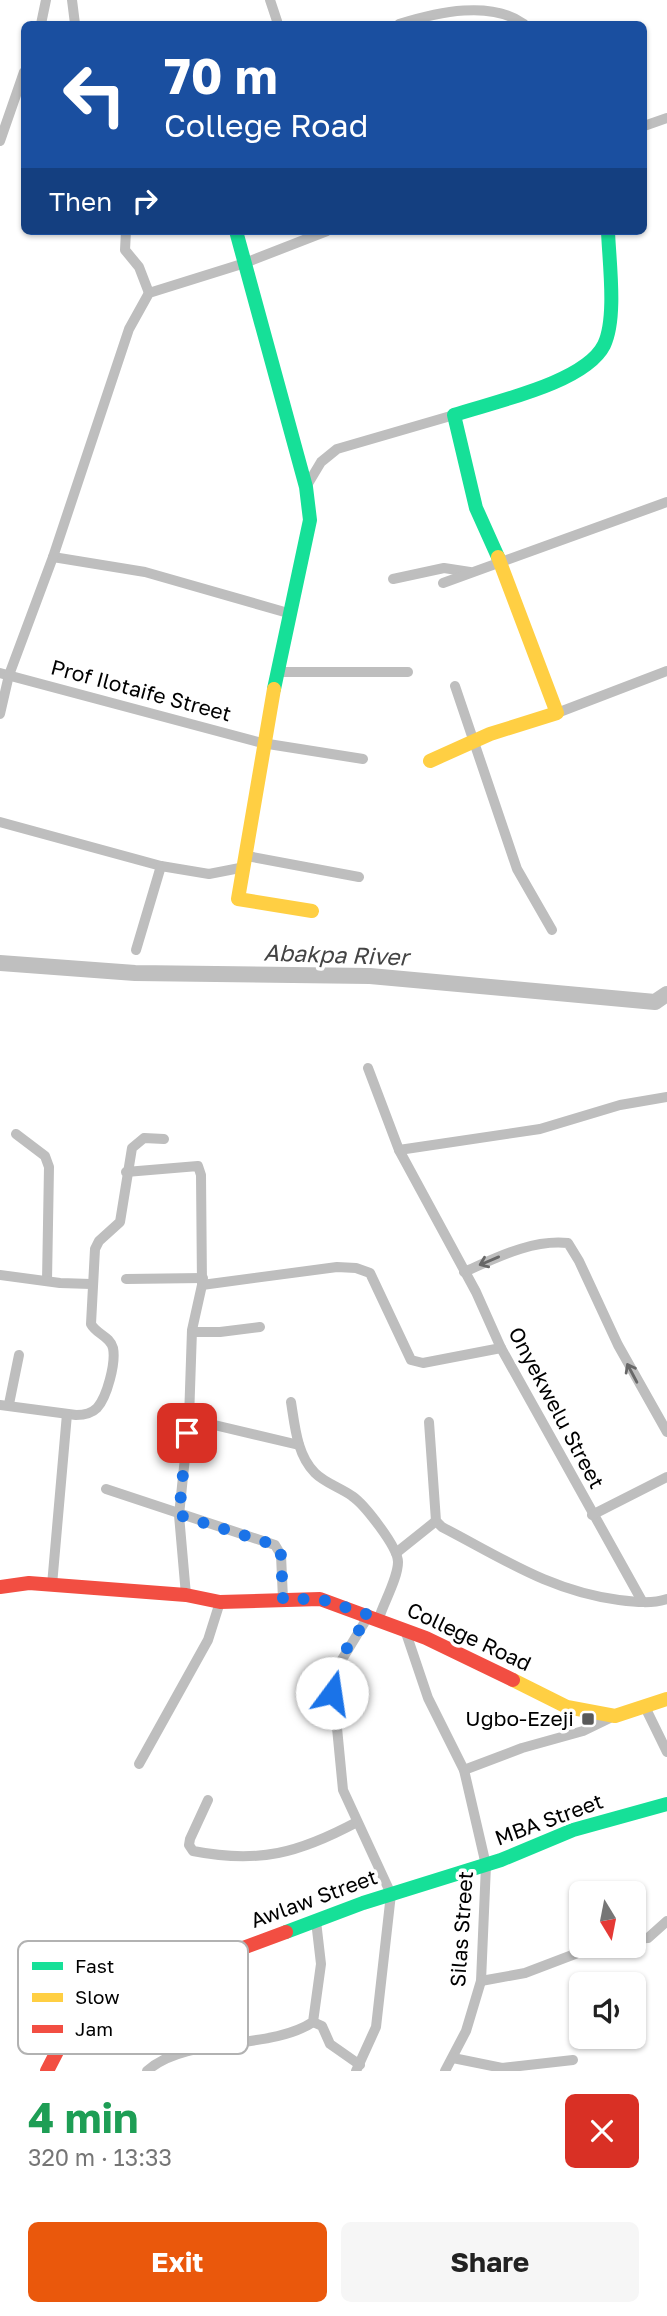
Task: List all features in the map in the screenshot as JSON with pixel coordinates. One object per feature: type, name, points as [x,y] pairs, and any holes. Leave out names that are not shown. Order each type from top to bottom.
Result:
[{"type":"street","points":[[42,21],[46,0]]},
{"type":"street","points":[[72,0],[75,21]]},
{"type":"street","points":[[270,0],[277,21]]},
{"type":"street","points":[[408,21],[456,6],[478,5],[496,6],[521,21]]},
{"type":"street","points":[[0,141],[21,81]]},
{"type":"street","points":[[647,125],[667,118]]},
{"type":"street","points":[[126,235],[125,250],[154,292]]},
{"type":"street","points":[[237,235],[306,487],[310,520],[262,743],[240,901],[312,911]]},
{"type":"street","points":[[0,714],[5,674],[53,557],[129,329],[154,292],[245,263],[317,235]]},
{"type":"street","points":[[306,487],[321,463],[337,449],[454,415],[548,382],[580,368],[598,354],[608,329],[608,235]]},
{"type":"street","points":[[454,415],[476,508],[557,713]]},
{"type":"street","points":[[443,583],[667,502]]},
{"type":"street","points":[[53,557],[145,572],[288,614]]},
{"type":"street","points":[[393,579],[444,568],[470,572]]},
{"type":"street","points":[[277,671],[408,672]]},
{"type":"street","points":[[430,761],[667,671]]},
{"type":"street","name":"Prof Ilotaife Street","points":[[5,674],[262,743],[363,759]]},
{"type":"street","points":[[455,686],[517,869],[552,930]]},
{"type":"street","points":[[0,822],[161,866],[209,874],[246,862],[359,877]]},
{"type":"street","points":[[136,950],[161,866]]},
{"type":"street","name":"Onyekwelu Street","points":[[368,1068],[399,1150],[443,1229],[501,1349],[592,1515],[646,1602]]},
{"type":"street","points":[[399,1150],[540,1129],[620,1105],[667,1097]]},
{"type":"street","points":[[16,1134],[45,1156],[49,1167],[47,1281]]},
{"type":"street","points":[[19,1355],[5,1405],[86,1415],[97,1408],[104,1395],[113,1358],[108,1339],[95,1331],[91,1324],[91,1284],[99,1241],[121,1222],[126,1172],[136,1142],[144,1138],[164,1139]]},
{"type":"street","points":[[126,1172],[198,1166],[203,1219],[203,1282],[192,1332],[189,1419],[179,1515],[186,1595]]},
{"type":"street","points":[[464,1272],[538,1244],[551,1241],[568,1242],[618,1345],[667,1432]]},
{"type":"street","points":[[126,1279],[203,1282],[337,1267],[356,1268],[370,1273],[411,1360],[423,1363],[501,1349]]},
{"type":"street","points":[[0,1275],[91,1284]]},
{"type":"street","points":[[192,1332],[260,1327]]},
{"type":"street","points":[[291,1402],[299,1445],[316,1474],[354,1497],[365,1508],[396,1553],[398,1563],[374,1617],[332,1676],[343,1790],[391,1894],[380,2004],[373,2037],[358,2068],[330,2044],[322,2026],[313,2022]]},
{"type":"street","points":[[52,1585],[67,1414]]},
{"type":"street","points":[[189,1419],[299,1445]]},
{"type":"street","points":[[429,1422],[436,1521]]},
{"type":"street","points":[[592,1515],[667,1477]]},
{"type":"street","points":[[106,1489],[275,1545],[281,1555],[283,1599]]},
{"type":"street","points":[[396,1553],[436,1521]]},
{"type":"street","points":[[436,1521],[501,1560],[560,1588],[584,1596],[646,1602],[667,1599]]},
{"type":"street","name":"College Road","points":[[0,1587],[29,1583],[186,1595],[220,1602],[320,1599],[405,1630],[503,1673],[567,1707],[615,1716],[667,1699]]},
{"type":"street","points":[[139,1764],[208,1640],[220,1602]]},
{"type":"street","name":"Silas Street","points":[[405,1630],[428,1698],[464,1770],[486,1865],[481,1981],[466,2031],[445,2071]]},
{"type":"street","points":[[645,1707],[667,1752]]},
{"type":"street","points":[[464,1770],[522,1748],[583,1731],[615,1716]]},
{"type":"street","points":[[208,1800],[188,1845],[193,1851],[251,1856],[289,1853],[357,1822]]},
{"type":"street","name":"MBA Street","points":[[486,1865],[573,1830],[667,1804]]},
{"type":"street","name":"Awlaw Street","points":[[248,1946],[391,1894],[486,1865]]},
{"type":"street","points":[[248,2041],[303,2029],[313,2022],[321,1964],[316,1921]]},
{"type":"street","points":[[646,1938],[667,1921]]},
{"type":"street","points":[[481,1981],[525,1973],[569,1956]]},
{"type":"street","name":"Awlaw Street","points":[[47,2071],[56,2054]]},
{"type":"street","points":[[147,2070],[191,2054]]},
{"type":"street","points":[[453,2058],[502,2068],[573,2060]]},
{"type":"waterway","name":"Abakpa River","points":[[0,963],[135,973],[370,976],[655,1002],[667,994]]},
{"type":"traffic: fast","points":[[237,235],[306,487],[310,520],[274,689]]},
{"type":"traffic: fast","points":[[498,557],[476,508],[454,415],[537,389],[578,370],[594,358],[604,345],[610,320],[608,235]]},
{"type":"traffic: fast","points":[[286,1932],[363,1903],[501,1860],[573,1830],[667,1804]]},
{"type":"traffic: slow","points":[[430,761],[490,734],[557,713],[498,557]]},
{"type":"traffic: slow","points":[[274,689],[238,899],[312,911]]},
{"type":"traffic: slow","points":[[513,1680],[567,1707],[615,1716],[667,1699]]},
{"type":"traffic: jam","points":[[0,1587],[29,1583],[186,1595],[220,1602],[320,1599],[426,1638],[513,1680]]},
{"type":"traffic: jam","points":[[248,1946],[286,1932]]},
{"type":"traffic: jam","points":[[47,2071],[56,2054]]},
{"type":"place","name":"Ugbo-Ezeji","points":[[588,1719]]},
{"type":"route","points":[[187,1433],[179,1515],[268,1542],[280,1549],[283,1599],[320,1599],[369,1615],[338,1663],[332,1676],[332,1693]]}]
